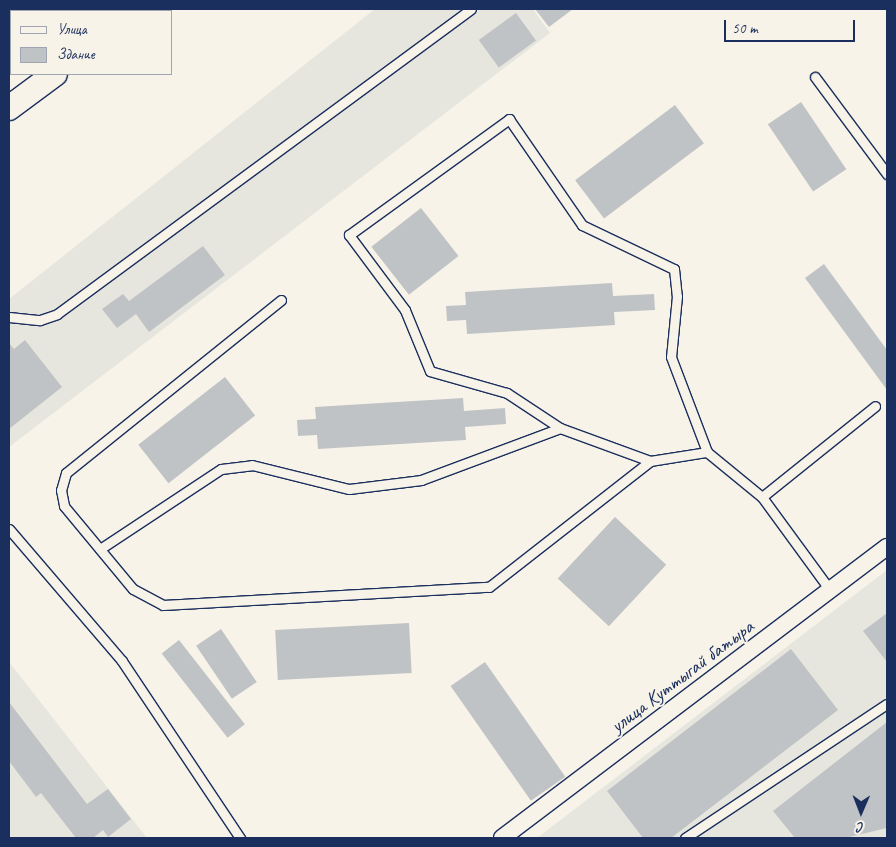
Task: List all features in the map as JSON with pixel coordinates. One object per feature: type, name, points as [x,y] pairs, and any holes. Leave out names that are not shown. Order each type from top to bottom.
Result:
[{"type":"main road","points":[[9,108],[54,75]]},
{"type":"street","name":"улица Куттыгай батыра","points":[[502,838],[887,547]]},
{"type":"lane","points":[[9,317],[40,320],[57,314],[471,9]]},
{"type":"lane","points":[[815,76],[887,174]]},
{"type":"lane","points":[[650,461],[560,428],[507,393],[430,371],[405,310],[349,235],[509,119],[582,225],[674,269],[677,296],[671,357],[707,452],[762,497],[830,590]]},
{"type":"lane","points":[[281,300],[66,473],[62,490],[64,506],[133,589],[162,605],[489,587],[650,461],[707,452]]},
{"type":"lane","points":[[762,497],[875,406]]},
{"type":"lane","points":[[100,549],[222,470],[252,465],[349,489],[421,480],[560,428]]},
{"type":"lane","points":[[9,529],[122,661],[240,838]]},
{"type":"lane","points":[[685,838],[887,704]]},
{"type":"shaded area","points":[[375,9],[533,9],[550,33],[9,447],[9,299]]},
{"type":"shaded area","points":[[887,570],[887,838],[537,838]]},
{"type":"shaded area","points":[[9,662],[147,838],[9,838]]},
{"type":"building","points":[[535,9],[573,9],[549,27]]},
{"type":"building","points":[[516,13],[536,41],[499,68],[479,40]]},
{"type":"building","points":[[801,102],[846,169],[813,192],[768,124]]},
{"type":"building","points":[[675,105],[704,143],[604,219],[575,180]]},
{"type":"building","points":[[421,208],[459,256],[409,295],[371,247]]},
{"type":"building","points":[[203,246],[225,275],[149,332],[136,314],[117,328],[102,309],[123,294],[129,301]]},
{"type":"building","points":[[824,264],[887,350],[887,390],[805,278]]},
{"type":"building","points":[[612,283],[613,296],[654,294],[655,310],[614,312],[615,325],[467,334],[466,320],[447,321],[446,306],[466,305],[465,292]]},
{"type":"building","points":[[25,340],[62,387],[9,429],[9,343],[14,349]]},
{"type":"building","points":[[225,377],[255,416],[168,483],[138,445]]},
{"type":"building","points":[[463,398],[464,411],[505,408],[506,424],[465,427],[466,440],[318,449],[317,435],[298,436],[297,420],[316,419],[315,407]]},
{"type":"building","points":[[615,517],[666,565],[609,626],[558,578]]},
{"type":"building","points":[[887,613],[887,662],[863,631]]},
{"type":"building","points":[[409,623],[412,673],[278,680],[275,630]]},
{"type":"building","points":[[221,629],[257,682],[232,699],[196,646]]},
{"type":"building","points":[[179,640],[245,724],[228,738],[162,654]]},
{"type":"building","points":[[791,649],[838,710],[671,838],[643,838],[607,791]]},
{"type":"building","points":[[485,662],[565,777],[531,801],[451,686]]},
{"type":"building","points":[[9,702],[87,804],[108,789],[131,819],[108,837],[103,830],[93,838],[76,838],[41,793],[36,797],[9,761]]},
{"type":"building","points":[[887,722],[887,828],[845,838],[795,838],[773,811]]}]
